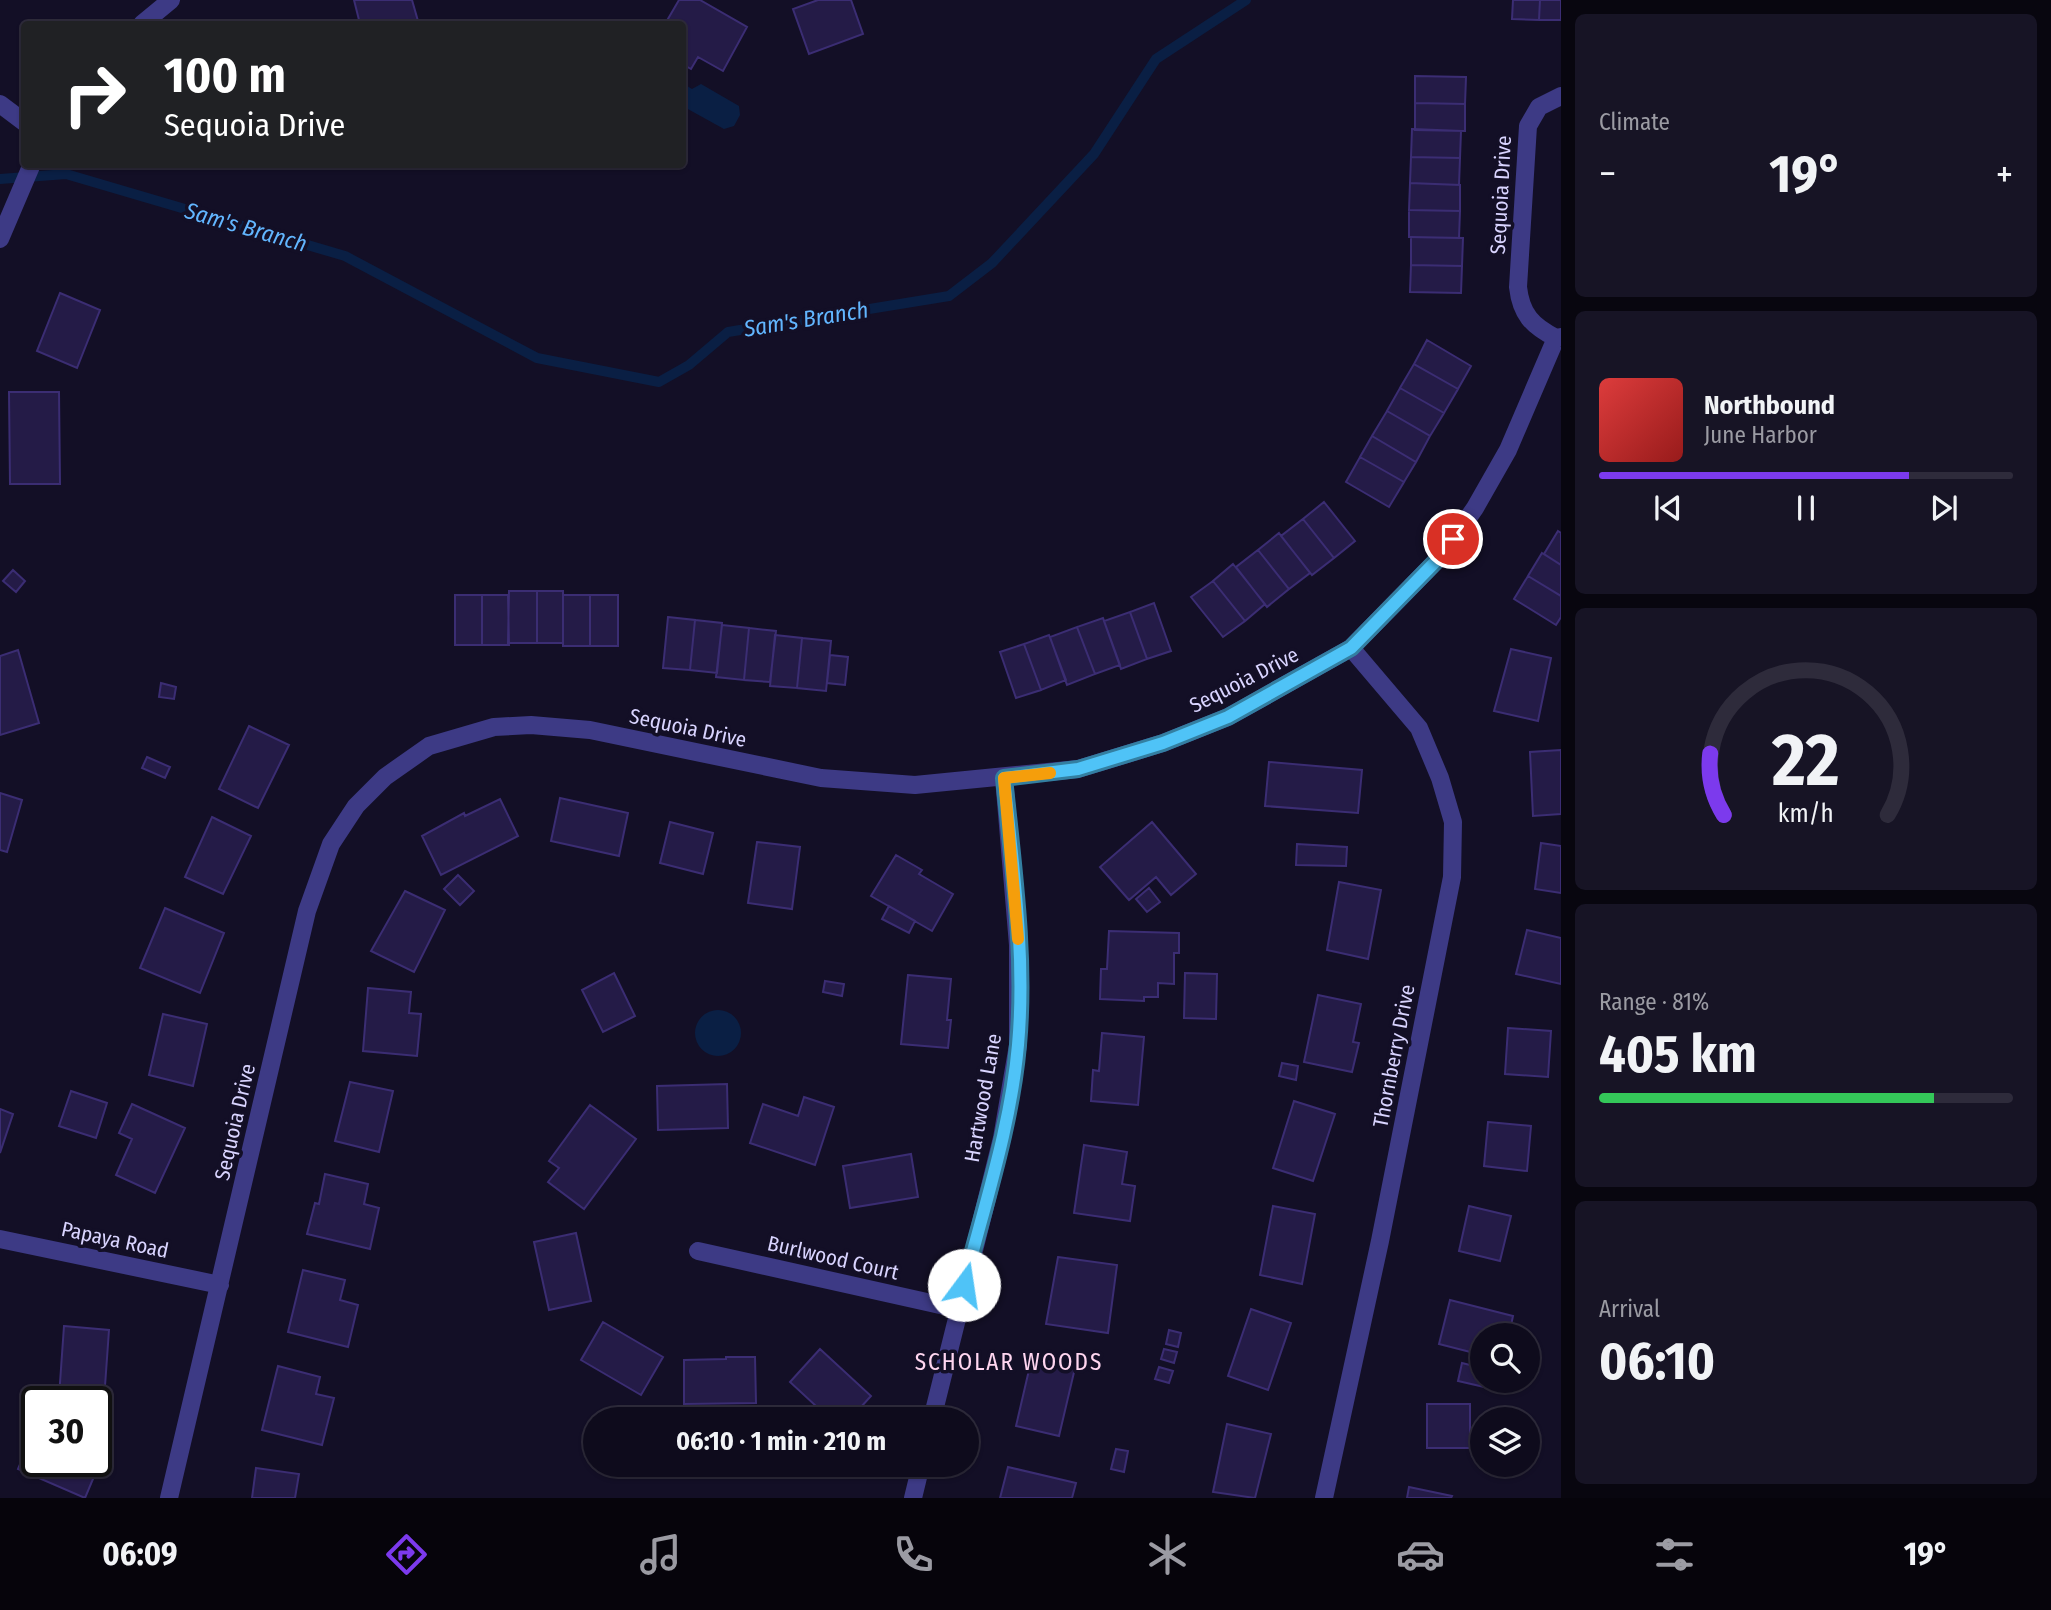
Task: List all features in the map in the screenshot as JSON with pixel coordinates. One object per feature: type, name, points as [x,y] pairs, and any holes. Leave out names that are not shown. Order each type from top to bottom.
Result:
[{"type":"street","points":[[146,21],[171,0]]},
{"type":"street","name":"Sequoia Drive","points":[[169,1498],[307,911],[331,844],[356,806],[385,777],[429,746],[494,727],[531,725],[590,730],[821,778],[915,785],[1078,769],[1163,743],[1228,717],[1351,648],[1442,555],[1475,508],[1508,450],[1558,337],[1537,329],[1527,317],[1520,303],[1518,287],[1528,126],[1539,107],[1561,96]]},
{"type":"street","points":[[0,104],[21,120]]},
{"type":"street","points":[[0,239],[30,168]]},
{"type":"street","name":"Thornberry Drive","points":[[1324,1498],[1380,1241],[1452,877],[1452,822],[1440,778],[1419,729],[1351,648]]},
{"type":"street","name":"Hartwood Lane","points":[[935,1407],[1002,1138],[1018,1045],[1018,946],[1004,778]]},
{"type":"street","name":"Papaya Road","points":[[0,1239],[220,1285]]},
{"type":"street","name":"Burlwood Court","points":[[698,1251],[958,1309]]},
{"type":"street","points":[[913,1498],[918,1477]]},
{"type":"water","points":[[701,84],[739,106],[740,115],[734,126],[724,129],[686,108],[686,88],[692,89]]},
{"type":"water","points":[[718,1010],[734,1017],[741,1033],[734,1049],[718,1056],[702,1049],[695,1033],[702,1017]]},
{"type":"building","points":[[354,0],[412,0],[418,21],[359,21]]},
{"type":"building","points":[[679,0],[700,0],[747,27],[723,71],[698,57],[691,69],[686,66],[686,21],[667,21]]},
{"type":"building","points":[[818,0],[851,0],[863,34],[809,54],[793,9]]},
{"type":"building","points":[[1513,0],[1540,0],[1539,20],[1512,19]]},
{"type":"building","points":[[1540,0],[1561,0],[1561,20],[1539,20]]},
{"type":"building","points":[[1415,76],[1466,77],[1465,104],[1415,103]]},
{"type":"building","points":[[1415,103],[1465,104],[1465,131],[1415,130]]},
{"type":"building","points":[[1412,129],[1461,131],[1460,158],[1411,157]]},
{"type":"building","points":[[1411,157],[1460,158],[1459,185],[1410,183]]},
{"type":"building","points":[[1410,183],[1460,185],[1460,211],[1409,210]]},
{"type":"building","points":[[1409,210],[1460,211],[1459,238],[1409,237]]},
{"type":"building","points":[[1411,237],[1463,238],[1462,266],[1411,265]]},
{"type":"building","points":[[1411,265],[1462,266],[1461,293],[1410,292]]},
{"type":"building","points":[[60,293],[100,310],[77,368],[37,351]]},
{"type":"building","points":[[1427,340],[1471,366],[1458,389],[1414,364]]},
{"type":"building","points":[[1414,364],[1458,389],[1444,413],[1400,388]]},
{"type":"building","points":[[1400,388],[1444,413],[1430,436],[1387,411]]},
{"type":"building","points":[[9,392],[59,392],[60,484],[10,484]]},
{"type":"building","points":[[1387,411],[1430,436],[1416,462],[1372,436]]},
{"type":"building","points":[[1372,436],[1416,462],[1404,482],[1360,457]]},
{"type":"building","points":[[1360,457],[1404,482],[1389,507],[1346,482]]},
{"type":"building","points":[[1324,502],[1355,541],[1334,558],[1303,519]]},
{"type":"building","points":[[1303,519],[1334,558],[1312,575],[1281,536]]},
{"type":"building","points":[[1558,531],[1561,533],[1561,565],[1544,554]]},
{"type":"building","points":[[1279,533],[1310,573],[1289,589],[1258,550]]},
{"type":"building","points":[[1258,550],[1289,589],[1267,607],[1236,567]]},
{"type":"building","points":[[1542,553],[1561,565],[1561,596],[1528,576]]},
{"type":"building","points":[[1233,564],[1265,604],[1245,621],[1213,581]]},
{"type":"building","points":[[13,570],[25,581],[16,592],[3,581]]},
{"type":"building","points":[[1528,576],[1561,596],[1561,617],[1556,625],[1514,599]]},
{"type":"building","points":[[1213,581],[1245,621],[1223,637],[1191,597]]},
{"type":"building","points":[[509,591],[537,591],[537,643],[508,643]]},
{"type":"building","points":[[537,591],[563,591],[563,643],[537,643]]},
{"type":"building","points":[[455,595],[482,595],[482,645],[455,645]]},
{"type":"building","points":[[482,595],[508,595],[509,645],[482,645]]},
{"type":"building","points":[[563,595],[590,595],[590,646],[563,646]]},
{"type":"building","points":[[590,595],[618,595],[618,646],[590,646]]},
{"type":"building","points":[[1154,603],[1171,651],[1147,659],[1130,612]]},
{"type":"building","points":[[1130,612],[1147,659],[1121,669],[1104,621]]},
{"type":"building","points":[[668,617],[695,620],[690,670],[663,668]]},
{"type":"building","points":[[1103,618],[1120,665],[1095,674],[1077,627]]},
{"type":"building","points":[[695,620],[722,623],[717,673],[690,670]]},
{"type":"building","points":[[722,625],[749,628],[744,680],[716,677]]},
{"type":"building","points":[[1077,627],[1095,674],[1067,685],[1050,637]]},
{"type":"building","points":[[749,628],[776,631],[770,682],[744,680]]},
{"type":"building","points":[[775,635],[802,638],[797,688],[770,686]]},
{"type":"building","points":[[1049,635],[1066,680],[1041,690],[1024,644]]},
{"type":"building","points":[[802,638],[831,641],[826,691],[797,688]]},
{"type":"building","points":[[1024,644],[1041,690],[1016,698],[1000,652]]},
{"type":"building","points":[[1511,649],[1551,658],[1538,721],[1494,711]]},
{"type":"building","points":[[18,650],[39,723],[0,735],[0,656]]},
{"type":"building","points":[[830,655],[848,657],[845,685],[827,683]]},
{"type":"building","points":[[161,683],[176,687],[174,699],[159,697]]},
{"type":"building","points":[[249,726],[289,745],[258,808],[219,789]]},
{"type":"building","points":[[1561,750],[1561,814],[1533,816],[1530,752]]},
{"type":"building","points":[[147,757],[170,767],[165,778],[142,768]]},
{"type":"building","points":[[1269,762],[1362,770],[1358,813],[1265,806]]},
{"type":"building","points":[[0,793],[22,800],[7,852],[0,850]]},
{"type":"building","points":[[560,798],[628,813],[619,856],[551,841]]},
{"type":"building","points":[[500,799],[518,836],[441,875],[422,836],[464,813],[465,816]]},
{"type":"building","points":[[212,817],[251,836],[223,894],[185,877]]},
{"type":"building","points":[[670,822],[713,833],[703,874],[660,863]]},
{"type":"building","points":[[1152,822],[1196,874],[1171,895],[1156,877],[1129,900],[1100,867]]},
{"type":"building","points":[[757,842],[800,847],[792,909],[748,903]]},
{"type":"building","points":[[1541,843],[1561,846],[1561,893],[1535,889]]},
{"type":"building","points":[[1297,844],[1347,847],[1346,866],[1296,865]]},
{"type":"building","points":[[896,855],[922,870],[919,874],[953,894],[932,931],[871,896]]},
{"type":"building","points":[[458,875],[474,891],[460,905],[444,889]]},
{"type":"building","points":[[1339,882],[1381,890],[1368,959],[1327,950]]},
{"type":"building","points":[[1149,888],[1160,902],[1147,912],[1136,899]]},
{"type":"building","points":[[405,891],[445,910],[414,972],[371,951]]},
{"type":"building","points":[[889,906],[915,921],[909,933],[882,919]]},
{"type":"building","points":[[165,908],[224,933],[200,993],[140,968]]},
{"type":"building","points":[[1527,930],[1561,938],[1561,984],[1516,974]]},
{"type":"building","points":[[1109,931],[1179,933],[1179,953],[1174,953],[1174,984],[1158,983],[1158,997],[1144,997],[1144,1001],[1100,999],[1101,969],[1107,969]]},
{"type":"building","points":[[614,973],[635,1016],[603,1032],[582,990]]},
{"type":"building","points":[[1185,973],[1217,974],[1216,1019],[1184,1018]]},
{"type":"building","points":[[908,975],[951,979],[947,1020],[951,1020],[948,1048],[901,1044]]},
{"type":"building","points":[[825,981],[844,984],[842,996],[823,992]]},
{"type":"building","points":[[368,988],[411,992],[409,1013],[421,1014],[417,1056],[363,1051]]},
{"type":"building","points":[[1318,995],[1361,1004],[1353,1042],[1359,1043],[1352,1072],[1304,1062]]},
{"type":"building","points":[[163,1014],[207,1024],[193,1086],[149,1075]]},
{"type":"building","points":[[1508,1028],[1551,1031],[1548,1077],[1505,1074]]},
{"type":"building","points":[[1102,1033],[1144,1037],[1138,1105],[1091,1101],[1093,1070],[1099,1071]]},
{"type":"building","points":[[1282,1063],[1298,1066],[1296,1080],[1279,1076]]},
{"type":"building","points":[[350,1082],[393,1091],[379,1152],[335,1141]]},
{"type":"building","points":[[727,1084],[728,1128],[658,1130],[657,1086]]},
{"type":"building","points":[[71,1091],[107,1103],[96,1138],[59,1126]]},
{"type":"building","points":[[804,1097],[834,1107],[815,1165],[750,1143],[763,1104],[798,1116]]},
{"type":"building","points":[[1294,1101],[1335,1114],[1313,1181],[1273,1168]]},
{"type":"building","points":[[132,1104],[185,1128],[155,1193],[116,1175],[132,1139],[119,1133]]},
{"type":"building","points":[[590,1105],[636,1139],[584,1209],[548,1182],[559,1168],[549,1161]]},
{"type":"building","points":[[0,1109],[13,1114],[0,1153]]},
{"type":"building","points":[[1488,1122],[1531,1126],[1527,1171],[1484,1166]]},
{"type":"building","points":[[1084,1145],[1127,1152],[1122,1184],[1135,1186],[1130,1221],[1074,1213]]},
{"type":"building","points":[[911,1154],[918,1197],[850,1208],[843,1166]]},
{"type":"building","points":[[325,1174],[368,1184],[364,1204],[379,1208],[370,1249],[307,1234],[315,1203],[319,1204]]},
{"type":"building","points":[[1273,1206],[1315,1214],[1302,1284],[1260,1275]]},
{"type":"building","points":[[1469,1206],[1511,1216],[1500,1261],[1459,1251]]},
{"type":"building","points":[[576,1233],[591,1301],[549,1310],[534,1242]]},
{"type":"building","points":[[1058,1257],[1117,1265],[1108,1333],[1046,1324]]},
{"type":"building","points":[[303,1270],[345,1280],[340,1300],[358,1305],[348,1347],[288,1332]]},
{"type":"building","points":[[1450,1300],[1513,1316],[1512,1323],[1470,1323],[1470,1352],[1439,1344]]},
{"type":"building","points":[[1251,1309],[1291,1323],[1268,1390],[1228,1376]]},
{"type":"building","points":[[603,1322],[663,1357],[641,1395],[581,1360]]},
{"type":"building","points":[[64,1326],[109,1330],[105,1386],[60,1386]]},
{"type":"building","points":[[1169,1330],[1181,1333],[1178,1347],[1166,1344]]},
{"type":"building","points":[[820,1349],[871,1396],[861,1407],[817,1407],[790,1382]]},
{"type":"building","points":[[1164,1349],[1177,1352],[1174,1363],[1161,1359]]},
{"type":"building","points":[[755,1357],[756,1403],[684,1404],[684,1360]]},
{"type":"building","points":[[1032,1357],[1075,1368],[1059,1436],[1016,1426]]},
{"type":"building","points":[[1462,1363],[1470,1365],[1470,1384],[1458,1381]]},
{"type":"building","points":[[278,1366],[320,1377],[316,1394],[334,1398],[322,1445],[262,1430]]},
{"type":"building","points":[[1159,1367],[1173,1371],[1169,1383],[1155,1379]]},
{"type":"building","points":[[1427,1404],[1470,1404],[1470,1448],[1427,1448]]},
{"type":"building","points":[[1227,1424],[1271,1434],[1255,1498],[1213,1492]]},
{"type":"building","points":[[1116,1449],[1128,1451],[1124,1472],[1111,1469]]},
{"type":"building","points":[[1008,1467],[1076,1483],[1072,1498],[1000,1498]]},
{"type":"building","points":[[256,1468],[299,1474],[295,1498],[252,1498]]},
{"type":"building","points":[[36,1477],[94,1477],[85,1498]]},
{"type":"building","points":[[1409,1487],[1452,1496],[1407,1498]]},
{"type":"waterway","name":"Sam's Branch","points":[[0,179],[66,174],[345,256],[537,358],[659,382],[689,365],[728,332],[949,296],[992,263],[1094,154],[1156,59],[1246,0]]},
{"type":"slow traffic","points":[[1018,939],[1004,778],[1050,773]]},
{"type":"district","name":"SCHOLAR WOODS","points":[[1009,1362]]},
{"type":"route","points":[[964,1285],[1002,1138],[1018,1045],[1015,887],[1004,778],[1078,769],[1163,743],[1228,717],[1274,693],[1351,648],[1442,555],[1453,539]]}]
